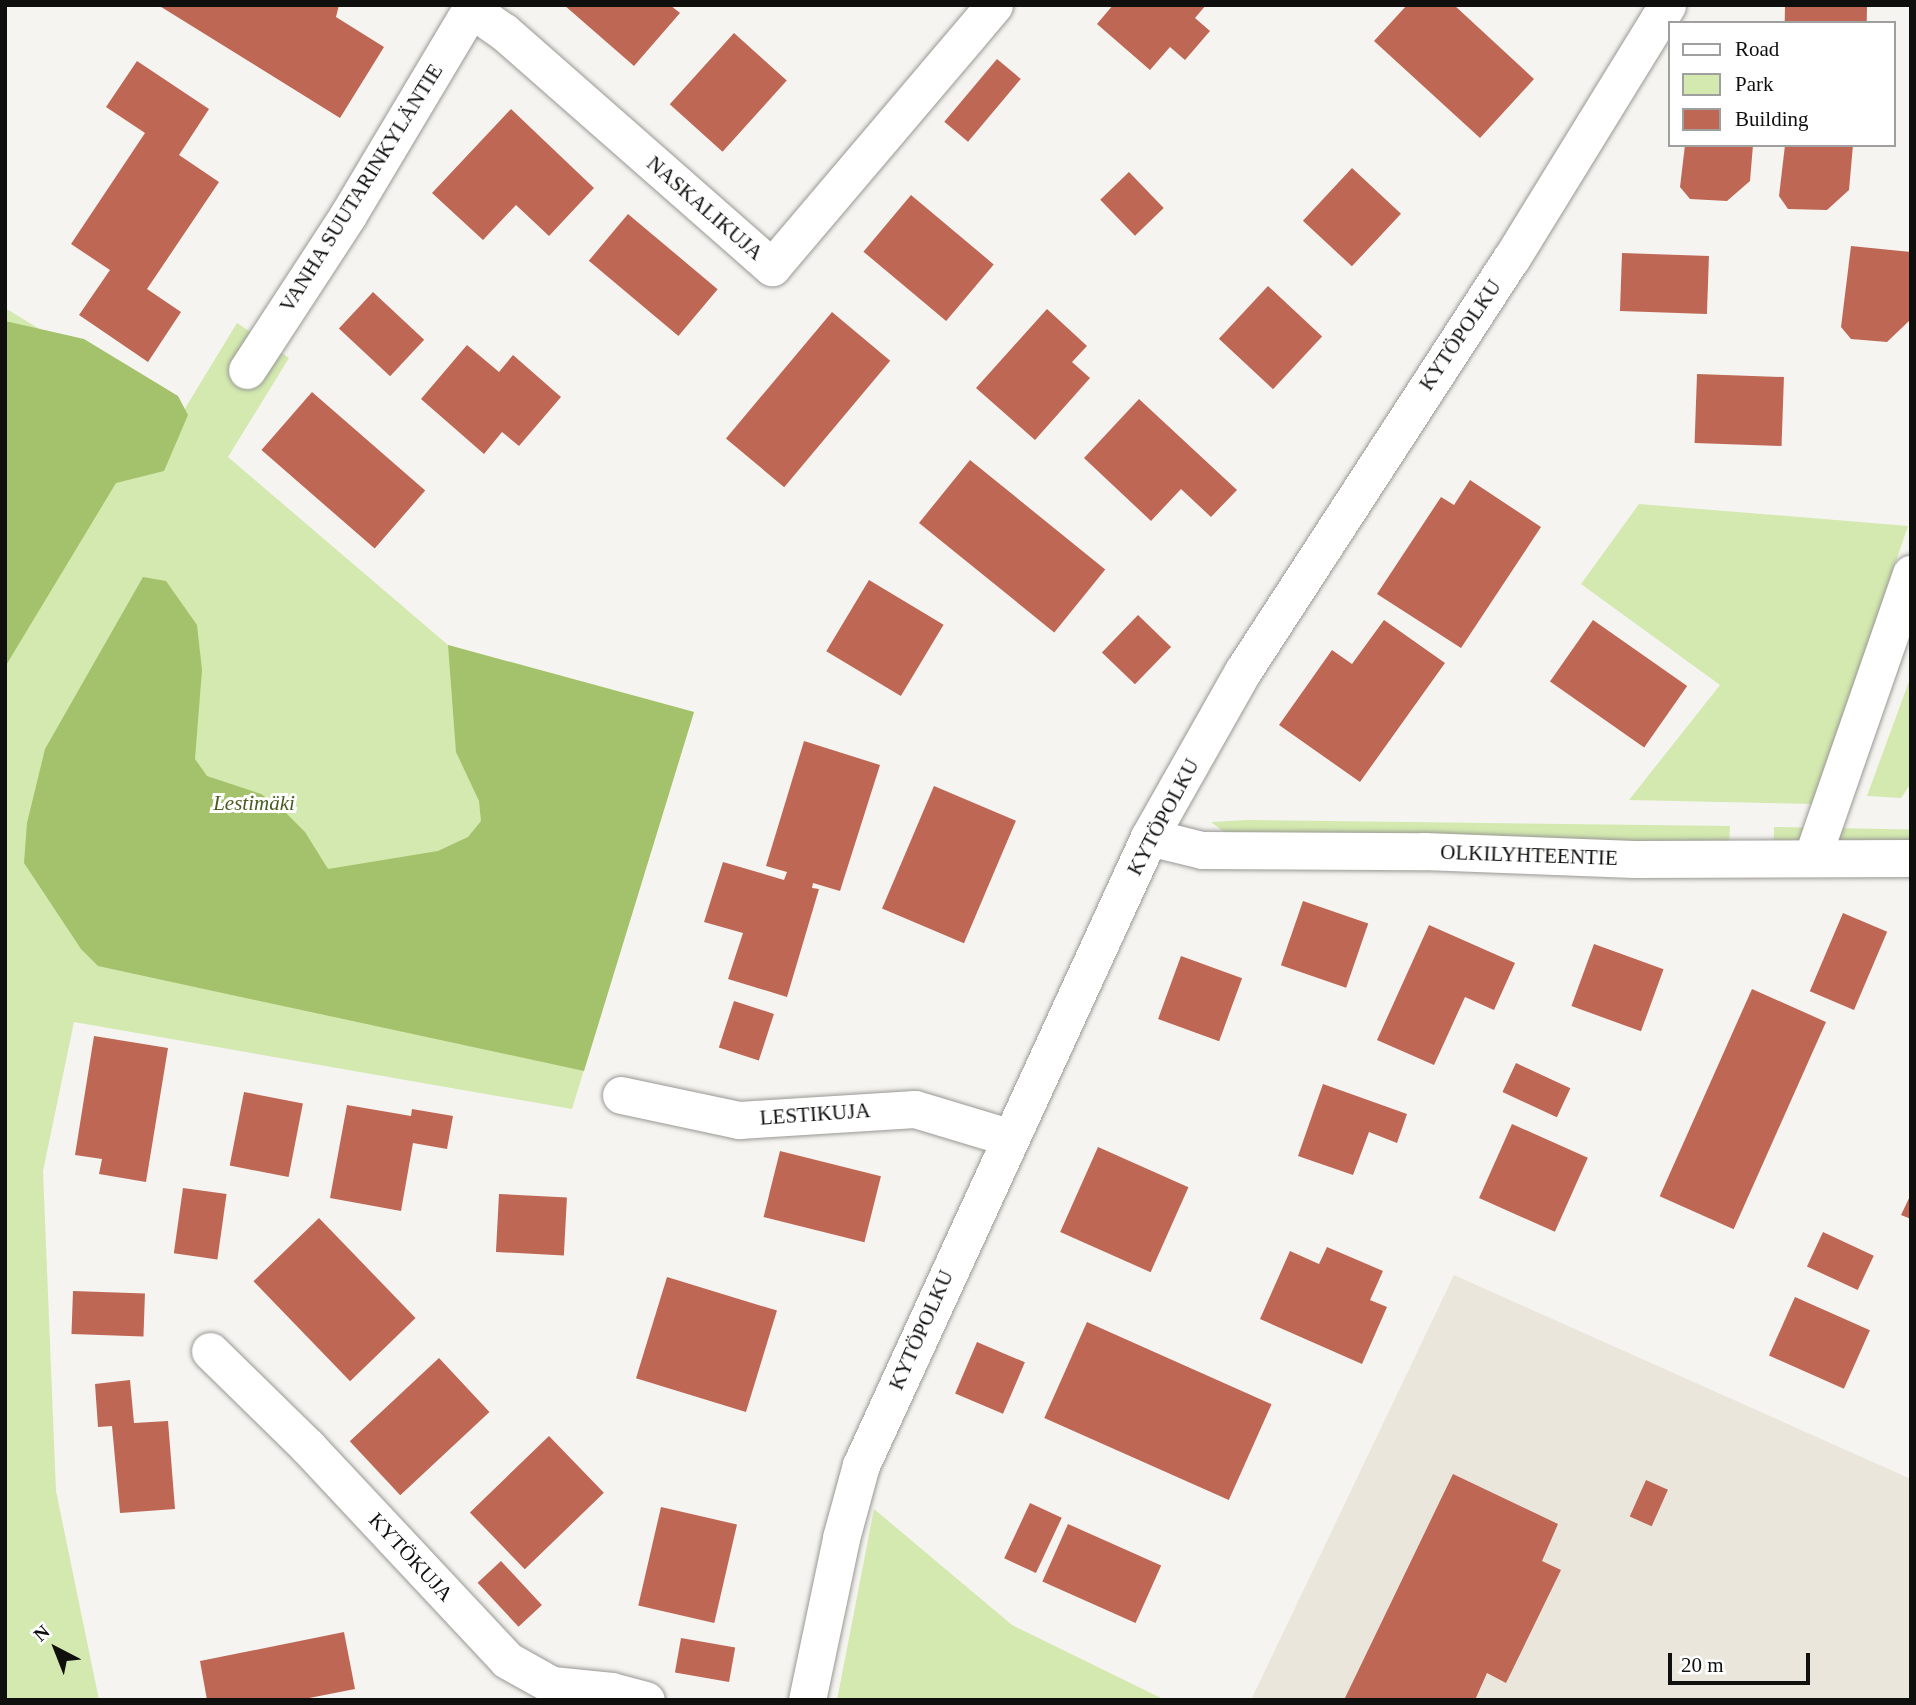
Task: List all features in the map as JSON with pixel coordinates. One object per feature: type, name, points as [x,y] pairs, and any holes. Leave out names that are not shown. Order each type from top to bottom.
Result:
[{"type":"street","name":"NASKALIKUJA","points":[[472,7],[503,31],[772,267],[994,5]]},
{"type":"street","name":"KYTÖPOLKU","points":[[807,1700],[841,1538],[861,1465],[1008,1137],[1149,837],[1250,660],[1511,259],[1667,5]]},
{"type":"street","name":"VANHA SUUTARINKYLÄNTIE","points":[[247,370],[348,215],[472,7]]},
{"type":"street","points":[[1813,855],[1911,574]]},
{"type":"street","name":"OLKILYHTEENTIE","points":[[1149,837],[1202,850],[1424,851],[1634,859],[1813,855],[1911,858]]},
{"type":"street","name":"LESTIKUJA","points":[[621,1095],[739,1120],[915,1109],[1008,1137]]},
{"type":"street","name":"KYTÖKUJA","points":[[209,1351],[308,1447],[507,1660],[552,1685],[612,1690],[646,1700]]},
{"type":"shaded area","points":[[1454,1275],[1911,1479],[1911,1700],[1251,1700]]},
{"type":"green space","name":"Lestimäki","points":[[5,308],[181,415],[237,323],[289,358],[228,457],[448,645],[694,712],[572,1109],[74,1022],[43,1171],[56,1491],[99,1700],[5,1700]]},
{"type":"green space","points":[[5,321],[84,339],[178,396],[188,415],[164,471],[116,483],[5,667]]},
{"type":"green space","points":[[1639,504],[1908,526],[1813,804],[1629,800],[1720,685],[1581,584]]},
{"type":"green space","points":[[143,577],[166,581],[197,625],[202,670],[195,759],[207,776],[261,794],[280,807],[305,832],[328,869],[438,851],[468,837],[481,821],[479,801],[456,752],[448,645],[694,712],[584,1071],[98,966],[81,949],[24,863],[27,823],[45,749]]},
{"type":"green space","points":[[1911,676],[1911,783],[1901,798],[1867,796]]},
{"type":"green space","points":[[1247,820],[1730,826],[1729,844],[1228,835],[1211,822]]},
{"type":"green space","points":[[1774,827],[1911,829],[1911,846],[1774,844]]},
{"type":"green space","points":[[874,1509],[1012,1625],[1165,1700],[837,1700]]},
{"type":"building","points":[[158,5],[339,5],[336,17],[384,47],[340,118]]},
{"type":"building","points":[[564,5],[670,5],[680,13],[634,66]]},
{"type":"building","points":[[1113,5],[1206,5],[1195,18],[1210,31],[1185,60],[1170,47],[1150,70],[1097,24]]},
{"type":"building","points":[[1407,5],[1454,5],[1534,79],[1480,138],[1374,41]]},
{"type":"building","points":[[1785,5],[1867,6],[1867,21],[1785,21]]},
{"type":"building","points":[[734,33],[787,81],[723,152],[670,104]]},
{"type":"building","points":[[997,59],[1021,79],[968,142],[944,122]]},
{"type":"building","points":[[137,61],[209,109],[179,155],[219,182],[147,289],[181,312],[148,362],[79,315],[110,270],[71,244],[145,133],[106,107]]},
{"type":"building","points":[[511,109],[594,188],[549,236],[516,205],[483,240],[432,193]]},
{"type":"building","points":[[1685,147],[1753,147],[1750,181],[1727,201],[1690,199],[1680,187]]},
{"type":"building","points":[[1785,147],[1853,147],[1849,190],[1827,210],[1788,209],[1779,196]]},
{"type":"building","points":[[1352,168],[1401,214],[1352,266],[1303,221]]},
{"type":"building","points":[[1129,172],[1164,208],[1135,236],[1100,200]]},
{"type":"building","points":[[911,195],[994,264],[946,321],[863,252]]},
{"type":"building","points":[[628,214],[718,289],[678,336],[589,261]]},
{"type":"building","points":[[1851,246],[1911,252],[1909,321],[1887,342],[1851,339],[1841,327]]},
{"type":"building","points":[[1622,253],[1709,256],[1707,314],[1620,311]]},
{"type":"building","points":[[1268,286],[1322,336],[1273,389],[1219,339]]},
{"type":"building","points":[[373,292],[424,340],[390,376],[339,329]]},
{"type":"building","points":[[1047,309],[1087,346],[1072,362],[1090,378],[1035,440],[976,388]]},
{"type":"building","points":[[832,312],[890,361],[784,487],[726,438]]},
{"type":"building","points":[[467,345],[499,372],[513,355],[561,397],[519,446],[502,432],[484,454],[421,399]]},
{"type":"building","points":[[1697,374],[1784,377],[1782,446],[1695,443]]},
{"type":"building","points":[[312,392],[425,490],[375,549],[261,450]]},
{"type":"building","points":[[1139,399],[1237,490],[1211,517],[1181,489],[1151,521],[1084,458]]},
{"type":"building","points":[[970,460],[1105,570],[1054,632],[919,523]]},
{"type":"building","points":[[1470,480],[1541,527],[1461,648],[1377,594],[1441,497],[1454,505]]},
{"type":"building","points":[[869,580],[944,625],[901,696],[826,651]]},
{"type":"building","points":[[1138,615],[1171,647],[1135,684],[1102,652]]},
{"type":"building","points":[[1384,620],[1445,663],[1360,782],[1279,725],[1332,650],[1352,664]]},
{"type":"building","points":[[1593,620],[1687,686],[1644,747],[1550,681]]},
{"type":"building","points":[[804,741],[880,765],[840,891],[813,883],[812,888],[819,889],[787,997],[728,979],[743,933],[704,922],[723,862],[784,880],[787,872],[766,866]]},
{"type":"building","points":[[934,786],[1016,821],[964,943],[882,908]]},
{"type":"building","points":[[1303,901],[1368,923],[1346,988],[1281,965]]},
{"type":"building","points":[[1843,913],[1887,932],[1854,1010],[1810,991]]},
{"type":"building","points":[[1429,925],[1515,963],[1494,1010],[1465,997],[1434,1065],[1377,1040]]},
{"type":"building","points":[[1594,944],[1664,969],[1641,1031],[1571,1006]]},
{"type":"building","points":[[1181,956],[1242,978],[1219,1041],[1158,1019]]},
{"type":"building","points":[[1752,989],[1826,1022],[1734,1229],[1660,1196]]},
{"type":"building","points":[[734,1001],[774,1014],[759,1061],[719,1048]]},
{"type":"building","points":[[94,1036],[168,1048],[146,1182],[99,1174],[102,1159],[75,1155]]},
{"type":"building","points":[[1516,1063],[1570,1088],[1557,1117],[1502,1092]]},
{"type":"building","points":[[1323,1084],[1407,1114],[1397,1143],[1369,1132],[1353,1175],[1298,1156]]},
{"type":"building","points":[[244,1092],[303,1103],[289,1177],[230,1166]]},
{"type":"building","points":[[347,1105],[411,1116],[412,1109],[453,1116],[447,1149],[413,1143],[401,1211],[330,1198]]},
{"type":"building","points":[[1512,1124],[1588,1158],[1555,1232],[1479,1198]]},
{"type":"building","points":[[1098,1147],[1188,1187],[1151,1272],[1060,1232]]},
{"type":"building","points":[[780,1151],[881,1176],[864,1242],[764,1217]]},
{"type":"building","points":[[183,1188],[227,1194],[217,1259],[174,1253]]},
{"type":"building","points":[[499,1194],[567,1198],[564,1255],[496,1252]]},
{"type":"building","points":[[1911,1194],[1911,1219],[1901,1215]]},
{"type":"building","points":[[319,1218],[416,1318],[350,1381],[254,1281]]},
{"type":"building","points":[[1823,1232],[1874,1256],[1858,1290],[1807,1266]]},
{"type":"building","points":[[1327,1247],[1383,1271],[1370,1300],[1387,1307],[1362,1364],[1260,1319],[1290,1251],[1319,1264]]},
{"type":"building","points":[[667,1277],[777,1311],[746,1412],[636,1378]]},
{"type":"building","points":[[73,1291],[145,1294],[143,1336],[71,1334]]},
{"type":"building","points":[[1795,1297],[1870,1330],[1844,1389],[1769,1355]]},
{"type":"building","points":[[1087,1322],[1272,1404],[1229,1500],[1044,1418]]},
{"type":"building","points":[[977,1342],[1025,1362],[1003,1414],[955,1394]]},
{"type":"building","points":[[439,1358],[489,1412],[400,1495],[350,1441]]},
{"type":"building","points":[[130,1380],[134,1423],[168,1421],[175,1509],[120,1513],[112,1426],[98,1427],[95,1384]]},
{"type":"building","points":[[549,1436],[604,1493],[525,1569],[470,1512]]},
{"type":"building","points":[[1453,1474],[1558,1524],[1542,1561],[1561,1570],[1506,1683],[1487,1673],[1475,1700],[1344,1700]]},
{"type":"building","points":[[1646,1480],[1668,1490],[1652,1526],[1630,1517]]},
{"type":"building","points":[[1030,1503],[1062,1518],[1036,1573],[1004,1558]]},
{"type":"building","points":[[661,1507],[737,1525],[714,1623],[638,1605]]},
{"type":"building","points":[[1068,1524],[1161,1565],[1136,1623],[1042,1582]]},
{"type":"building","points":[[501,1561],[542,1605],[519,1627],[478,1583]]},
{"type":"building","points":[[344,1632],[355,1689],[299,1700],[207,1700],[200,1661]]},
{"type":"building","points":[[681,1638],[735,1648],[729,1682],[675,1672]]}]
